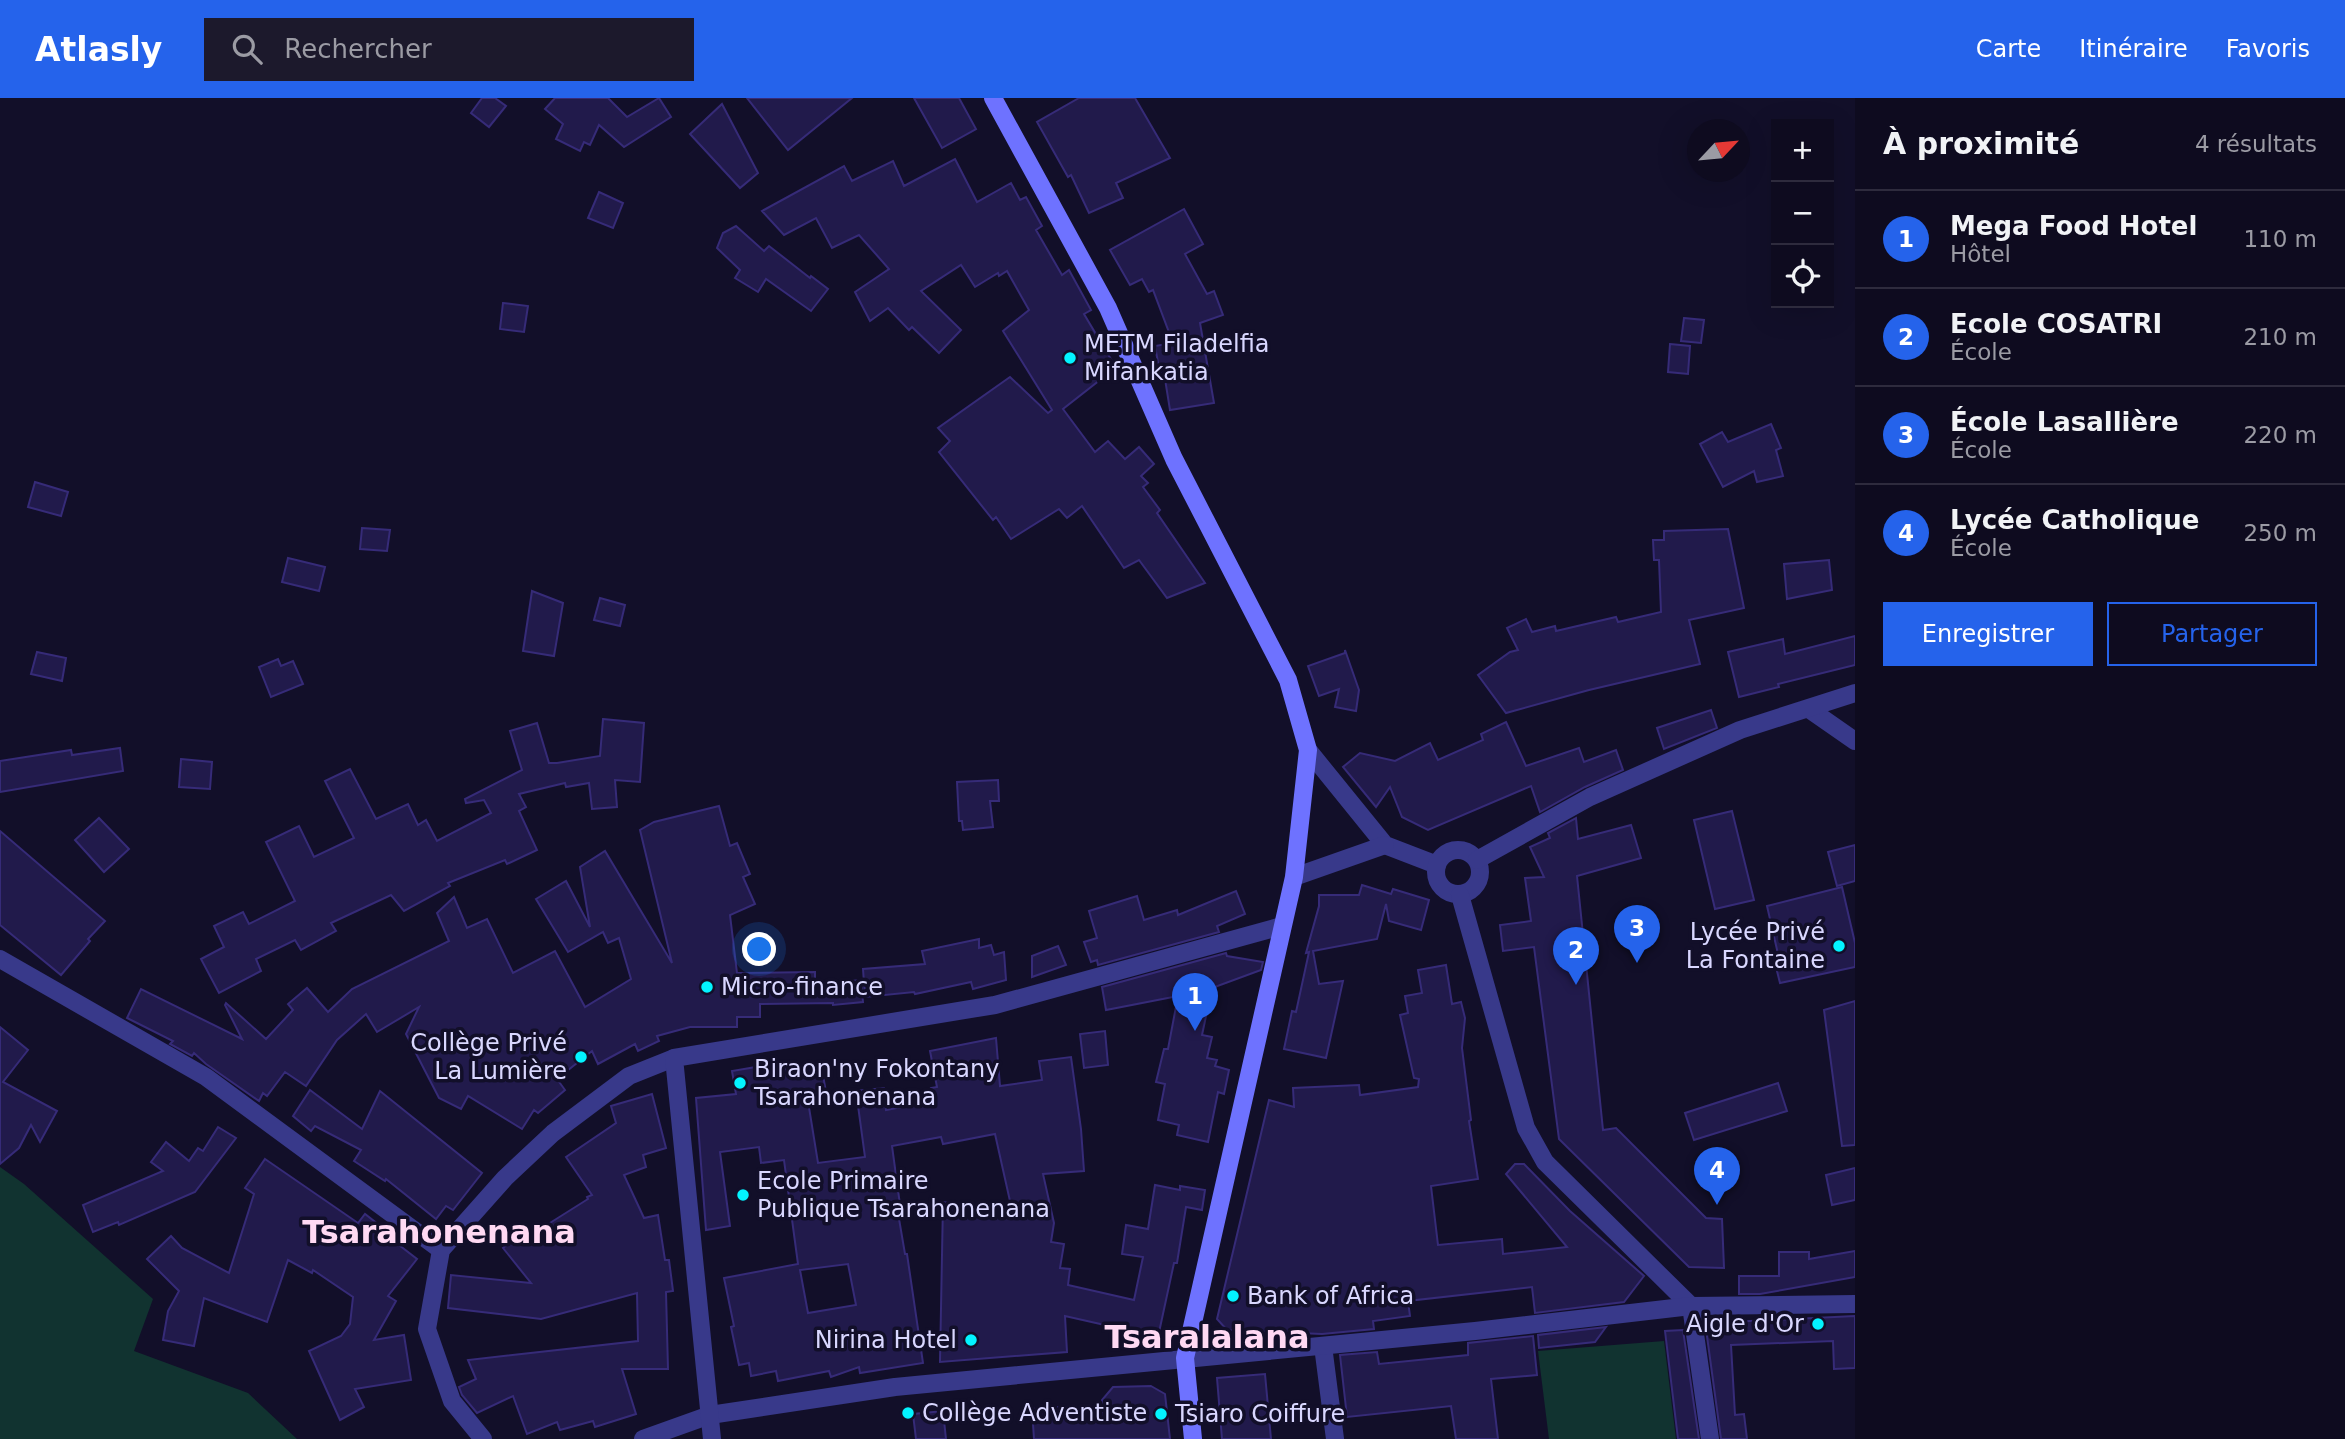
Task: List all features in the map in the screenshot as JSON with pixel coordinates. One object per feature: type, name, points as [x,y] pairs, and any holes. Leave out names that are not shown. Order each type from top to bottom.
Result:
[{"type":"main road","points":[[993,98],[1108,308],[1174,459],[1288,680],[1308,750],[1294,877],[1185,1358],[1193,1439]]},
{"type":"street","points":[[1478,860],[1590,797],[1740,730],[1855,693]]},
{"type":"street","points":[[1809,709],[1855,741]]},
{"type":"street","points":[[1308,750],[1385,845],[1437,865]]},
{"type":"street","points":[[1294,877],[1385,845]]},
{"type":"street","points":[[1464,850],[1478,860],[1481,875],[1474,888],[1460,895],[1446,891],[1437,879],[1437,865],[1448,852],[1464,850]]},
{"type":"street","points":[[1460,895],[1526,1128],[1545,1162],[1691,1306],[1710,1439]]},
{"type":"street","points":[[483,1439],[452,1401],[427,1329],[442,1250],[505,1178],[553,1133],[629,1076],[674,1058],[995,1005],[1282,926]]},
{"type":"street","points":[[0,959],[206,1077],[442,1250]]},
{"type":"street","points":[[674,1058],[712,1439]]},
{"type":"street","points":[[643,1439],[710,1415],[895,1387],[1475,1331],[1691,1306],[1855,1304]]},
{"type":"street","points":[[1323,1346],[1335,1439]]},
{"type":"green space","points":[[0,1167],[24,1184],[153,1299],[134,1351],[248,1393],[297,1439],[0,1439]]},
{"type":"green space","points":[[1664,1341],[1676,1439],[1549,1439],[1538,1351]]},
{"type":"building","points":[[482,98],[495,98],[506,106],[489,127],[471,113]]},
{"type":"building","points":[[555,98],[608,98],[627,117],[659,98],[671,117],[624,147],[599,125],[590,145],[584,142],[580,151],[556,139],[563,124],[545,109]]},
{"type":"building","points":[[747,98],[852,98],[788,150]]},
{"type":"building","points":[[914,98],[959,98],[976,129],[942,148]]},
{"type":"building","points":[[1079,98],[1135,98],[1170,158],[1116,183],[1123,198],[1089,213],[1071,175],[1068,177],[1037,122]]},
{"type":"building","points":[[722,104],[758,173],[740,188],[690,134]]},
{"type":"building","points":[[955,159],[977,202],[1011,183],[1020,200],[1026,197],[1042,226],[1036,230],[1062,275],[1069,270],[1091,310],[1084,314],[1115,366],[1103,373],[1105,376],[1063,409],[1095,452],[1108,441],[1125,459],[1139,447],[1154,464],[1141,476],[1148,483],[1143,487],[1160,510],[1157,513],[1205,583],[1167,598],[1139,560],[1124,568],[1082,506],[1067,518],[1059,509],[1011,539],[996,517],[993,520],[939,452],[950,441],[938,428],[1010,377],[1048,413],[1052,410],[1003,331],[1029,310],[1007,271],[999,276],[998,273],[975,287],[961,265],[921,291],[961,330],[939,353],[912,327],[909,330],[888,308],[870,321],[855,292],[889,269],[859,235],[832,248],[816,218],[784,235],[762,211],[844,166],[852,181],[893,161],[904,186]]},
{"type":"building","points":[[599,192],[623,203],[613,228],[588,218]]},
{"type":"building","points":[[1184,209],[1203,244],[1185,254],[1207,294],[1214,291],[1223,315],[1200,323],[1214,403],[1170,410],[1165,379],[1161,379],[1155,346],[1173,343],[1153,290],[1149,292],[1142,279],[1130,285],[1110,250]]},
{"type":"building","points":[[736,226],[764,251],[769,246],[828,289],[811,311],[766,279],[758,292],[735,278],[740,270],[717,248],[723,233]]},
{"type":"building","points":[[503,303],[528,306],[524,332],[500,329]]},
{"type":"building","points":[[1684,318],[1704,320],[1701,343],[1681,341]]},
{"type":"building","points":[[1670,344],[1690,346],[1688,374],[1668,372]]},
{"type":"building","points":[[1771,424],[1781,448],[1776,450],[1783,476],[1757,482],[1754,471],[1723,487],[1700,444],[1722,432],[1728,442]]},
{"type":"building","points":[[35,482],[68,492],[61,516],[28,507]]},
{"type":"building","points":[[362,528],[390,530],[387,551],[360,549]]},
{"type":"building","points":[[1728,529],[1744,608],[1689,620],[1700,664],[1506,713],[1478,675],[1510,652],[1518,650],[1507,628],[1526,619],[1532,632],[1555,626],[1556,631],[1616,617],[1618,622],[1661,612],[1659,560],[1654,560],[1653,540],[1664,540],[1664,531]]},
{"type":"building","points":[[288,558],[325,567],[319,591],[282,582]]},
{"type":"building","points":[[1829,560],[1832,590],[1787,599],[1784,564]]},
{"type":"building","points":[[532,591],[563,603],[554,656],[523,651]]},
{"type":"building","points":[[600,598],[625,605],[620,626],[594,620]]},
{"type":"building","points":[[1855,636],[1855,665],[1778,684],[1779,687],[1739,697],[1728,652],[1783,639],[1785,654]]},
{"type":"building","points":[[1345,650],[1359,690],[1356,711],[1335,707],[1339,689],[1319,696],[1308,666],[1345,653]]},
{"type":"building","points":[[37,652],[66,658],[62,681],[31,674]]},
{"type":"building","points":[[278,659],[281,666],[293,661],[303,684],[271,697],[259,667]]},
{"type":"building","points":[[1711,710],[1717,728],[1664,749],[1657,728]]},
{"type":"building","points":[[603,719],[644,723],[640,782],[615,780],[617,807],[592,809],[589,783],[566,787],[565,783],[519,794],[526,807],[519,811],[537,850],[507,864],[505,860],[448,883],[450,886],[404,911],[391,895],[331,923],[336,931],[301,950],[295,940],[256,959],[261,971],[219,993],[201,959],[224,947],[214,926],[243,912],[249,924],[295,901],[266,842],[299,826],[314,857],[354,838],[325,781],[350,769],[376,819],[408,804],[418,825],[426,820],[437,841],[491,813],[484,800],[466,803],[465,799],[522,770],[510,731],[537,723],[549,763],[557,763],[600,756]]},
{"type":"building","points":[[1506,722],[1526,766],[1579,748],[1584,762],[1616,750],[1623,770],[1540,812],[1531,786],[1428,830],[1402,817],[1390,787],[1376,807],[1343,767],[1360,753],[1395,761],[1430,743],[1438,760],[1483,740],[1481,734]]},
{"type":"building","points":[[120,748],[123,771],[0,792],[0,761],[71,750],[72,755]]},
{"type":"building","points":[[181,759],[212,762],[210,789],[179,787]]},
{"type":"building","points":[[998,780],[999,801],[990,801],[993,827],[963,830],[962,821],[959,821],[957,782]]},
{"type":"building","points":[[719,806],[730,846],[737,843],[750,874],[743,877],[755,904],[730,915],[737,973],[815,972],[815,984],[861,980],[863,1002],[833,1005],[760,1004],[760,1017],[737,1017],[737,1027],[690,1027],[657,1036],[659,1041],[638,1051],[635,1044],[598,1064],[592,1051],[557,1079],[565,1090],[538,1113],[534,1110],[522,1129],[468,1096],[461,1109],[439,1098],[406,1034],[419,1007],[377,1032],[366,1014],[337,1040],[306,1086],[285,1072],[267,1096],[263,1093],[259,1101],[194,1053],[192,1056],[170,1044],[173,1041],[127,1018],[141,989],[242,1039],[226,1003],[266,1039],[293,1010],[288,1004],[307,988],[328,1012],[352,989],[449,941],[437,913],[454,897],[467,928],[487,919],[513,973],[555,951],[585,1007],[631,979],[619,938],[608,943],[603,932],[568,952],[536,899],[566,881],[590,927],[580,867],[605,851],[672,963],[640,830],[654,822]]},
{"type":"building","points":[[1732,811],[1754,900],[1715,909],[1694,820]]},
{"type":"building","points":[[99,818],[129,849],[104,872],[75,840]]},
{"type":"building","points":[[1576,818],[1578,839],[1631,825],[1641,858],[1577,876],[1603,1130],[1616,1128],[1706,1218],[1722,1219],[1724,1268],[1689,1267],[1559,1139],[1534,947],[1503,951],[1500,925],[1531,921],[1525,878],[1544,877],[1530,847],[1550,838],[1548,833]]},
{"type":"building","points":[[0,831],[105,921],[61,975],[0,925]]},
{"type":"building","points":[[1855,845],[1855,881],[1837,886],[1828,852]]},
{"type":"building","points":[[1362,885],[1391,894],[1393,889],[1429,900],[1421,930],[1389,921],[1386,904],[1377,939],[1313,951],[1319,984],[1343,981],[1326,1058],[1284,1049],[1292,1011],[1296,1012],[1309,952],[1306,953],[1319,906],[1319,895],[1359,895]]},
{"type":"building","points":[[1842,887],[1855,943],[1855,967],[1780,983],[1773,955],[1778,954],[1767,906]]},
{"type":"building","points":[[1236,891],[1245,914],[1217,926],[1219,932],[1098,965],[1097,960],[1091,962],[1084,942],[1097,938],[1089,911],[1137,896],[1144,920],[1177,910],[1178,915]]},
{"type":"building","points":[[979,939],[979,948],[991,945],[994,955],[1004,952],[1006,980],[973,989],[971,982],[915,994],[865,997],[863,969],[925,964],[922,951]]},
{"type":"building","points":[[1058,946],[1066,965],[1032,977],[1032,956]]},
{"type":"building","points":[[1226,953],[1227,956],[1263,962],[1261,970],[1212,988],[1202,1035],[1212,1037],[1207,1058],[1217,1060],[1215,1066],[1229,1070],[1224,1094],[1218,1092],[1208,1142],[1177,1135],[1179,1125],[1158,1120],[1165,1084],[1156,1082],[1164,1049],[1168,1049],[1178,996],[1106,1010],[1102,987]]},
{"type":"building","points":[[1446,965],[1452,1004],[1461,1002],[1465,1018],[1462,1048],[1478,1179],[1431,1186],[1438,1245],[1502,1239],[1503,1254],[1567,1247],[1506,1174],[1515,1164],[1524,1164],[1570,1211],[1644,1276],[1624,1302],[1535,1313],[1532,1287],[1408,1301],[1410,1316],[1373,1321],[1374,1329],[1322,1334],[1227,1330],[1217,1319],[1269,1100],[1294,1107],[1293,1088],[1359,1085],[1360,1095],[1418,1087],[1419,1079],[1414,1078],[1400,1015],[1408,1013],[1405,996],[1422,993],[1418,970]]},
{"type":"building","points":[[1855,1001],[1855,1145],[1842,1146],[1824,1010]]},
{"type":"building","points":[[0,1027],[28,1050],[3,1082],[57,1111],[40,1142],[31,1125],[19,1148],[0,1164]]},
{"type":"building","points":[[1105,1031],[1108,1065],[1084,1068],[1080,1034]]},
{"type":"building","points":[[996,1038],[1000,1086],[1042,1080],[1039,1061],[1071,1057],[1084,1171],[1043,1174],[1054,1223],[1051,1242],[1064,1244],[1060,1268],[1070,1269],[1068,1285],[1134,1300],[1143,1257],[1122,1254],[1126,1225],[1148,1229],[1155,1185],[1180,1190],[1180,1186],[1205,1190],[1202,1210],[1186,1207],[1177,1263],[1174,1263],[1158,1337],[1065,1316],[1067,1352],[940,1362],[943,1202],[1012,1210],[995,1134],[943,1144],[941,1137],[892,1146],[901,1212],[898,1213],[907,1254],[923,1363],[860,1373],[859,1367],[831,1377],[829,1371],[778,1381],[776,1371],[751,1376],[749,1363],[739,1365],[724,1278],[798,1264],[784,1160],[761,1163],[759,1147],[720,1152],[730,1226],[706,1230],[696,1098],[736,1094],[732,1071],[762,1066],[763,1072],[821,1064],[826,1092],[807,1095],[818,1163],[865,1157],[856,1091],[884,1088],[886,1110],[934,1101],[931,1088],[937,1087],[930,1051]],"holes":[[[848,1264],[856,1305],[808,1313],[800,1270]]]},
{"type":"building","points":[[1778,1083],[1787,1111],[1694,1140],[1685,1113]]},
{"type":"building","points":[[310,1090],[362,1129],[380,1091],[482,1173],[453,1210],[446,1206],[436,1219],[386,1179],[385,1181],[354,1161],[361,1150],[315,1126],[311,1131],[293,1116]]},
{"type":"building","points":[[652,1094],[666,1148],[643,1155],[646,1167],[624,1175],[644,1218],[658,1215],[665,1260],[669,1260],[673,1291],[666,1292],[668,1369],[622,1369],[636,1414],[595,1427],[593,1421],[560,1430],[557,1422],[527,1434],[513,1396],[477,1413],[459,1387],[476,1379],[468,1360],[638,1341],[637,1293],[541,1319],[448,1308],[451,1275],[531,1283],[503,1248],[529,1227],[534,1233],[592,1195],[566,1157],[616,1123],[611,1106]]},
{"type":"building","points":[[218,1127],[236,1138],[195,1192],[119,1225],[118,1222],[93,1232],[83,1205],[163,1171],[151,1162],[166,1142],[189,1161],[198,1148],[203,1151]]},
{"type":"building","points":[[265,1159],[358,1223],[365,1214],[388,1232],[386,1235],[417,1259],[388,1296],[396,1301],[374,1340],[404,1335],[411,1380],[355,1389],[364,1407],[340,1420],[309,1351],[341,1336],[350,1324],[353,1297],[313,1270],[312,1273],[288,1260],[267,1322],[204,1298],[194,1346],[163,1340],[168,1311],[179,1291],[147,1259],[171,1236],[182,1248],[229,1273],[254,1194],[245,1188]]},
{"type":"building","points":[[1855,1168],[1855,1200],[1832,1205],[1826,1175]]},
{"type":"building","points":[[1855,1251],[1855,1277],[1760,1294],[1739,1294],[1739,1276],[1779,1276],[1779,1252],[1809,1252],[1809,1259]]},
{"type":"building","points":[[1855,1316],[1855,1368],[1834,1369],[1833,1341],[1731,1345],[1735,1415],[1744,1414],[1747,1439],[1721,1439],[1706,1329],[1711,1329],[1716,1334],[1721,1328],[1721,1322],[1730,1318],[1730,1322]]},
{"type":"building","points":[[1606,1327],[1595,1342],[1539,1348],[1538,1335]]},
{"type":"building","points":[[1683,1330],[1699,1439],[1678,1439],[1665,1331]]},
{"type":"building","points":[[1533,1336],[1537,1375],[1491,1379],[1498,1439],[1456,1439],[1451,1406],[1347,1417],[1340,1355],[1377,1352],[1379,1364],[1468,1355],[1468,1343]]},
{"type":"building","points":[[1265,1374],[1271,1439],[1222,1439],[1217,1378]]},
{"type":"building","points":[[1151,1386],[1165,1394],[1170,1439],[1034,1439],[1032,1409],[1059,1407],[1059,1416],[1103,1412],[1102,1400],[1113,1387]]},
{"type":"building","points":[[943,1411],[946,1439],[916,1439],[913,1414]]},
{"type":"place","name":"METM Filadelfia Mifankatia","points":[[1070,358]]},
{"type":"place","name":"Lycée Privé La Fontaine","points":[[1839,946]]},
{"type":"place","name":"École Lasallière","points":[[1637,963]]},
{"type":"place","name":"Ecole COSATRI","points":[[1576,985]]},
{"type":"place","name":"Micro-finance","points":[[707,987]]},
{"type":"place","name":"Mega Food Hotel","points":[[1195,1031]]},
{"type":"place","name":"Collège Privé La Lumière","points":[[581,1057]]},
{"type":"place","name":"Biraon'ny Fokontany Tsarahonenana","points":[[740,1083]]},
{"type":"place","name":"Ecole Primaire Publique Tsarahonenana","points":[[743,1195]]},
{"type":"place","name":"Lycée Catholique","points":[[1717,1205]]},
{"type":"place","name":"Bank of Africa","points":[[1233,1296]]},
{"type":"place","name":"Aigle d'Or","points":[[1818,1324]]},
{"type":"place","name":"Nirina Hotel","points":[[971,1340]]},
{"type":"place","name":"Collège Adventiste","points":[[908,1413]]},
{"type":"place","name":"Tsiaro Coiffure","points":[[1161,1414]]},
{"type":"district","name":"Tsarahonenana","points":[[439,1232]]},
{"type":"district","name":"Tsaralalana","points":[[1207,1337]]}]
